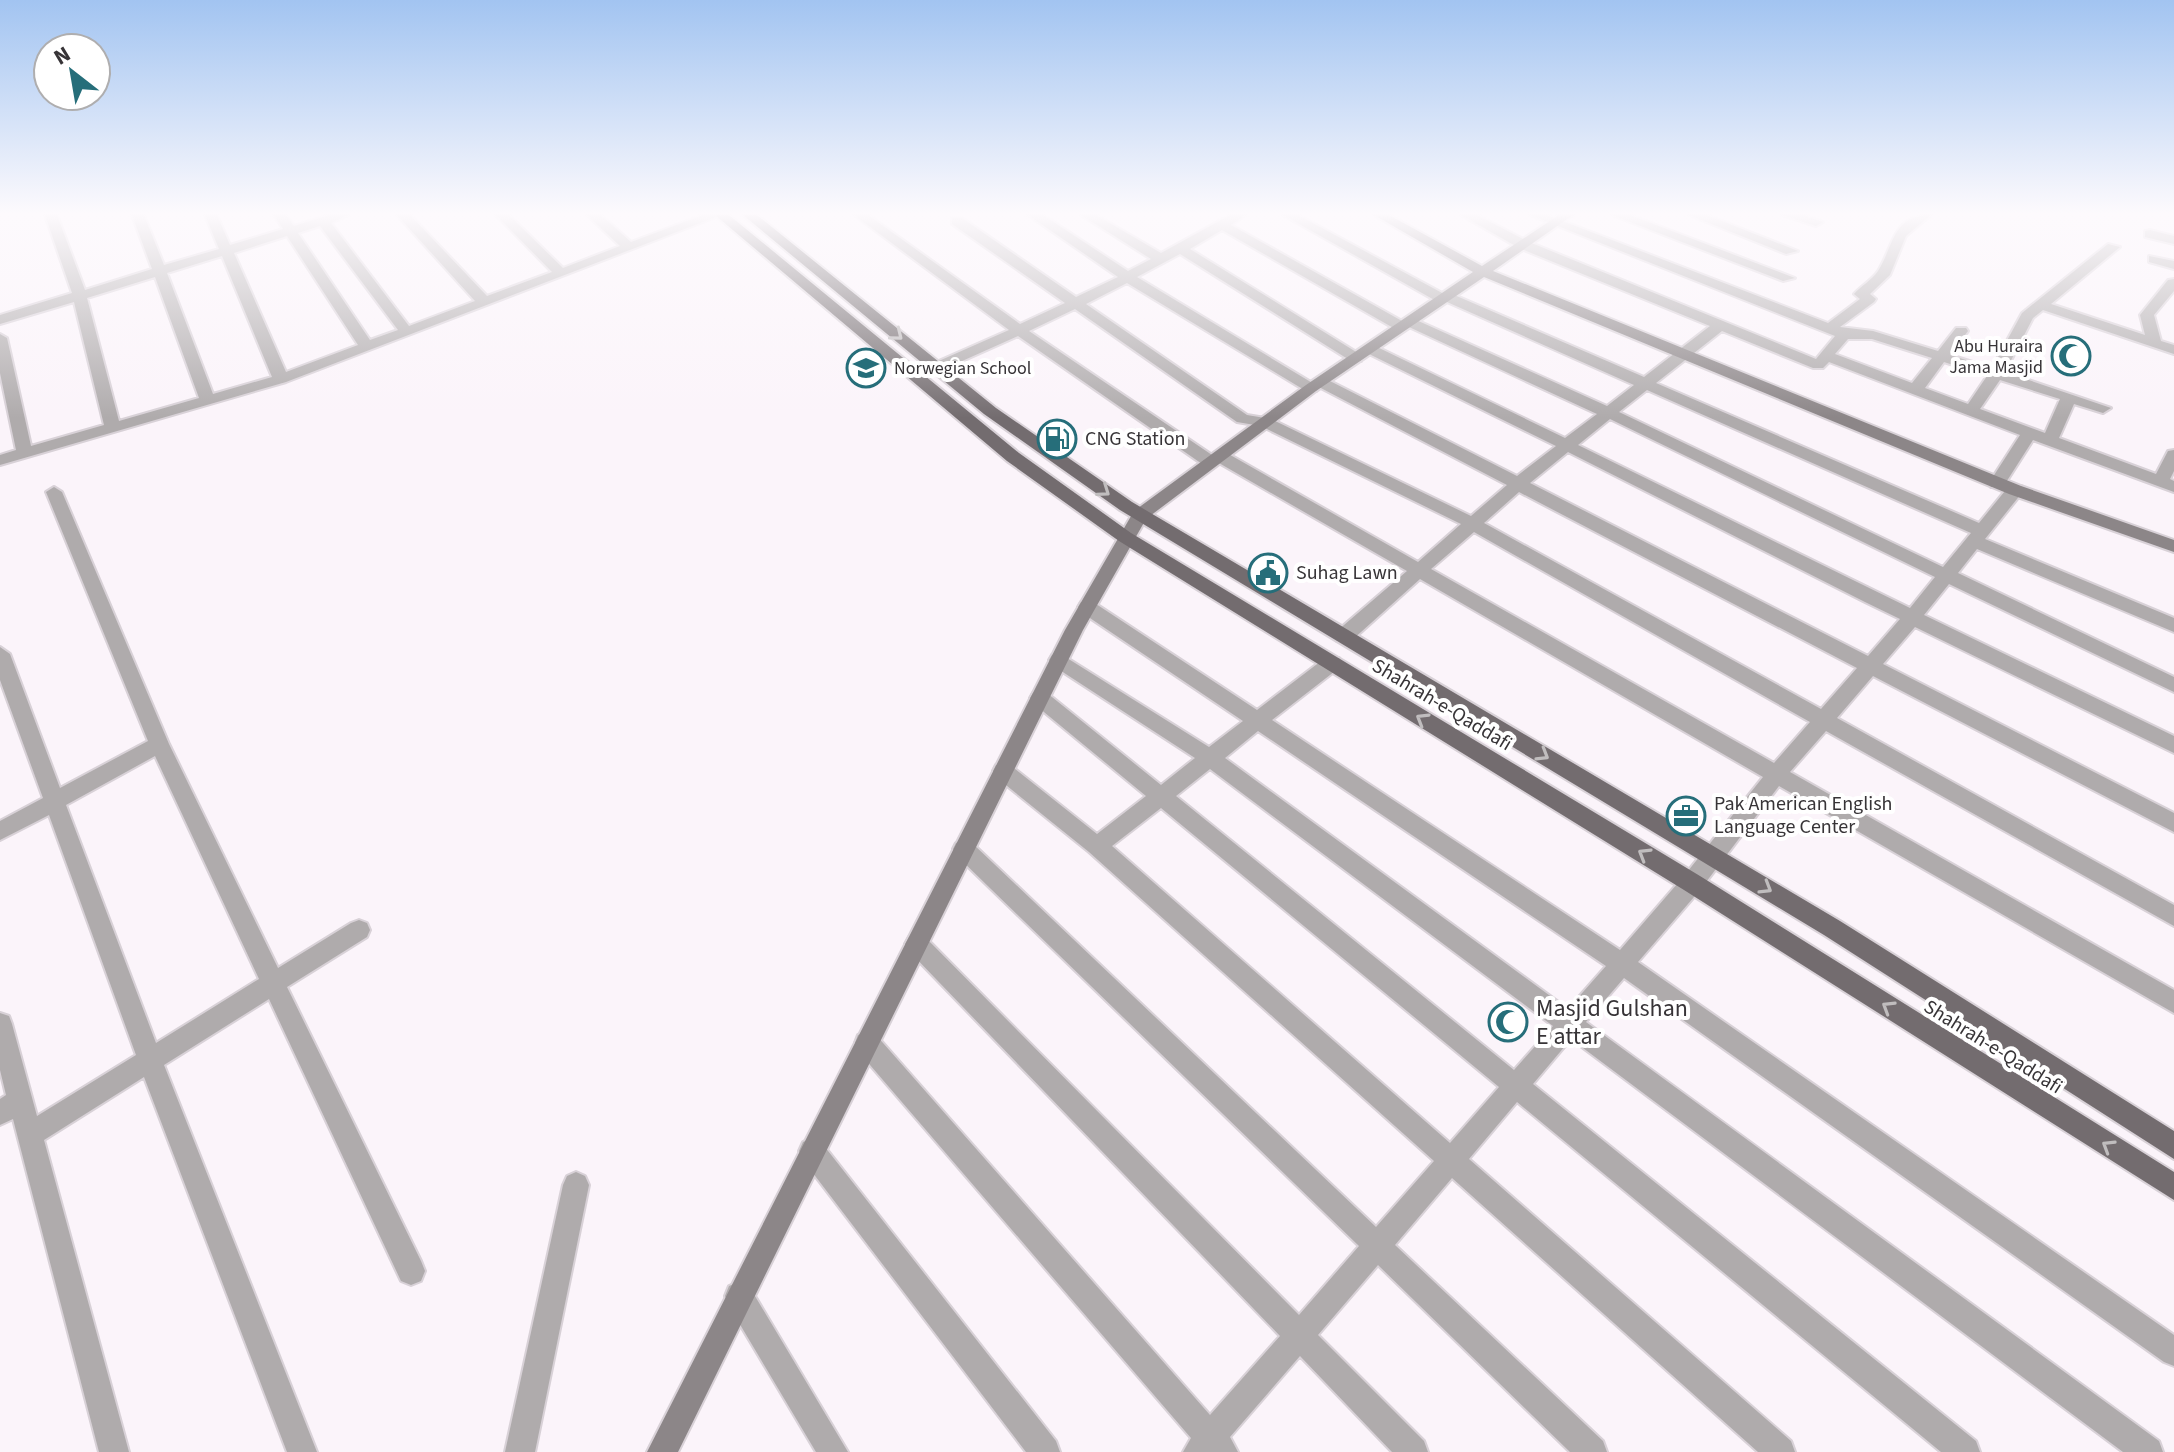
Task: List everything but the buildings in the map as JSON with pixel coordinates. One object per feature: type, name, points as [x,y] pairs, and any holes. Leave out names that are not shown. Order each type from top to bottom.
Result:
[{"type":"main road","name":"Shahrah-e-Qaddafi","points":[[801,283],[1013,457],[1125,537],[1692,883],[2174,1187]]},
{"type":"main road","name":"Shahrah-e-Qaddafi","points":[[833,283],[990,411],[1140,515],[1845,936],[2174,1146]]},
{"type":"street","points":[[75,283],[113,429]]},
{"type":"street","points":[[0,320],[122,283]]},
{"type":"street","points":[[163,283],[208,400]]},
{"type":"street","points":[[240,283],[281,379]]},
{"type":"street","points":[[324,283],[366,346]]},
{"type":"street","points":[[370,283],[406,331]]},
{"type":"street","points":[[466,283],[484,302]]},
{"type":"street","points":[[0,460],[281,379],[535,283]]},
{"type":"street","points":[[953,283],[1020,331],[1215,459],[1419,569],[2174,1002]]},
{"type":"street","points":[[1044,283],[1243,419],[1265,422],[1472,523],[2174,916]]},
{"type":"street","points":[[937,367],[1120,283]]},
{"type":"street","points":[[1137,283],[1316,385],[1519,483],[2174,823]]},
{"type":"street","points":[[1240,283],[1363,354],[1567,444],[1911,619],[2174,745]]},
{"type":"street","points":[[1329,283],[1406,324],[1609,413],[2174,685]]},
{"type":"street","points":[[1416,283],[2174,625]]},
{"type":"street","points":[[662,1452],[1059,660],[1140,515],[1316,385],[1469,283]]},
{"type":"street","points":[[1510,283],[2006,487],[2174,546]]},
{"type":"street","points":[[1617,283],[1818,365],[1826,356],[1836,332],[1869,299],[1861,294],[1874,283]]},
{"type":"street","points":[[1713,283],[1836,332],[1873,335],[2103,408]]},
{"type":"street","points":[[1971,411],[1996,374],[2027,316],[2069,283]]},
{"type":"street","points":[[2155,344],[2147,315],[2173,283]]},
{"type":"street","points":[[2041,305],[2174,350]]},
{"type":"street","points":[[1344,636],[1519,483],[1720,325]]},
{"type":"street","points":[[1915,390],[1961,331]]},
{"type":"street","points":[[0,338],[25,453]]},
{"type":"street","points":[[1826,356],[2167,484],[2174,455]]},
{"type":"street","points":[[2050,440],[2069,397]]},
{"type":"street","points":[[867,1043],[1210,1447],[1299,1335],[1692,883],[1776,775],[1947,576],[1977,536],[2006,487],[2029,433]]},
{"type":"street","points":[[54,492],[159,744],[411,1271]]},
{"type":"street","points":[[1087,607],[1622,964],[2174,1352]]},
{"type":"street","points":[[0,654],[150,1060],[302,1452]]},
{"type":"street","points":[[1059,660],[1210,758],[1571,1022],[2148,1452]]},
{"type":"street","points":[[1097,846],[1332,663]]},
{"type":"street","points":[[1040,698],[1965,1452]]},
{"type":"street","points":[[0,831],[159,744]]},
{"type":"street","points":[[1003,771],[1097,846],[1780,1452]]},
{"type":"street","points":[[964,849],[1592,1452]]},
{"type":"street","points":[[29,1135],[359,930]]},
{"type":"street","points":[[917,944],[1413,1452]]},
{"type":"street","points":[[0,1024],[10,1107],[29,1135],[114,1452]]},
{"type":"street","points":[[812,1151],[1045,1452]]},
{"type":"street","points":[[520,1452],[576,1185]]},
{"type":"street","points":[[739,1296],[833,1452]]},
{"type":"place","name":"Abu Huraira Jama Masjid","points":[[2071,356]]},
{"type":"place","name":"Norwegian School","points":[[866,368]]},
{"type":"place","name":"CNG Station","points":[[1057,439]]},
{"type":"place","name":"Suhag Lawn","points":[[1268,573]]},
{"type":"place","name":"Pak American English Language Center","points":[[1686,816]]},
{"type":"place","name":"Masjid Gulshan E attar","points":[[1508,1022]]}]
